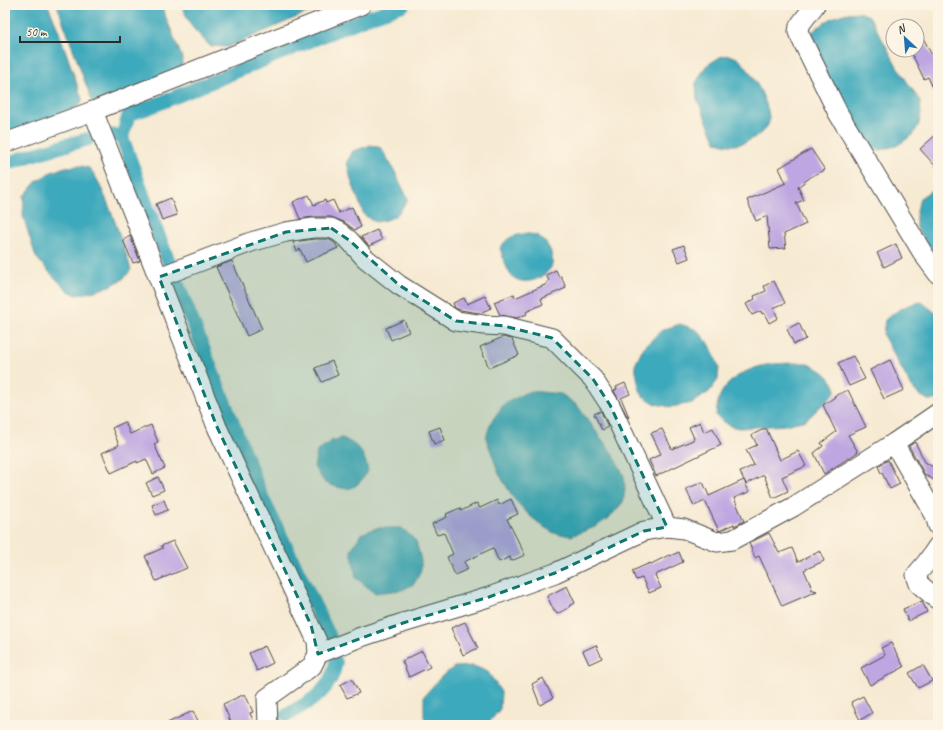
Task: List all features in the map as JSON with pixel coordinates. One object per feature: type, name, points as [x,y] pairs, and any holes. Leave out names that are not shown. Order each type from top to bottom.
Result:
[{"type":"street","points":[[5,143],[93,111],[361,5]]},
{"type":"street","points":[[815,5],[799,26],[798,32],[838,113],[924,255],[938,274]]},
{"type":"street","points":[[93,111],[217,427],[317,641],[318,654],[312,666],[267,698],[268,725]]},
{"type":"street","points":[[159,277],[251,242],[286,232],[313,228],[331,228],[349,240],[365,258],[399,286],[456,321],[504,326],[552,338],[593,379],[610,405],[667,527]]},
{"type":"street","points":[[318,654],[403,623],[489,597],[555,573],[644,531],[667,527],[684,529],[717,542],[732,540],[793,507],[894,443],[938,413]]},
{"type":"street","points":[[894,443],[935,515],[938,526]]},
{"type":"street","points":[[938,546],[916,575],[919,584],[938,600]]},
{"type":"highlighted area","points":[[331,228],[349,240],[399,285],[456,321],[504,326],[552,338],[593,379],[610,405],[667,527],[644,531],[555,573],[489,597],[403,623],[318,654],[311,625],[217,427],[159,277],[286,232]]},
{"type":"water","points":[[5,5],[48,5],[82,99],[81,104],[73,109],[5,135]]},
{"type":"water","points":[[57,5],[161,5],[183,60],[180,71],[101,104],[92,101]]},
{"type":"water","points":[[181,5],[325,5],[228,47],[210,46],[192,27]]},
{"type":"water","points":[[859,12],[869,16],[885,45],[885,58],[892,58],[920,101],[921,113],[919,124],[913,135],[896,146],[880,150],[868,147],[855,128],[811,45],[812,32],[839,15]]},
{"type":"water","points":[[729,55],[742,62],[754,79],[760,89],[768,110],[769,119],[766,128],[758,135],[738,145],[728,145],[716,142],[697,99],[696,83],[706,66],[720,57]]},
{"type":"water","points":[[371,145],[381,148],[393,168],[408,199],[399,213],[388,219],[376,222],[364,215],[351,180],[347,162],[353,151]]},
{"type":"water","points":[[80,166],[89,168],[100,185],[113,216],[131,270],[123,279],[112,285],[99,290],[77,295],[68,291],[36,257],[23,216],[24,196],[36,182],[49,173],[65,167]]},
{"type":"water","points":[[938,186],[938,250],[930,248],[921,235],[916,225],[916,215],[920,198]]},
{"type":"water","points":[[516,235],[536,235],[542,239],[546,243],[552,256],[552,265],[550,269],[541,277],[530,281],[519,280],[510,274],[500,248],[505,241],[510,238]]},
{"type":"water","points":[[922,302],[938,315],[938,400],[928,400],[918,394],[911,386],[883,335],[885,320],[902,308]]},
{"type":"water","points":[[680,324],[697,330],[710,345],[719,367],[718,380],[709,392],[692,403],[671,407],[656,404],[643,396],[639,388],[635,365],[644,347],[662,330]]},
{"type":"water","points":[[806,363],[816,367],[828,376],[836,389],[834,394],[806,420],[785,425],[739,428],[730,426],[716,416],[718,400],[728,384],[735,378],[750,370],[767,365]]},
{"type":"water","points":[[530,391],[561,394],[577,405],[614,456],[624,476],[625,490],[623,502],[610,517],[595,527],[571,536],[554,533],[530,516],[515,500],[499,474],[486,438],[491,422],[504,404]]},
{"type":"water","points":[[342,438],[357,447],[363,455],[368,471],[354,487],[345,489],[325,483],[314,467],[317,451],[331,441]]},
{"type":"water","points":[[376,528],[402,528],[416,541],[421,560],[421,571],[414,584],[402,590],[375,593],[356,578],[351,550],[361,534]]},
{"type":"water","points":[[474,666],[488,672],[501,692],[500,709],[487,725],[429,725],[424,717],[424,696],[440,678],[454,667]]},
{"type":"building","points":[[925,42],[938,67],[938,99],[928,77],[924,79],[914,58],[925,58]]},
{"type":"building","points":[[938,133],[938,169],[920,149]]},
{"type":"building","points":[[811,149],[825,170],[812,176],[798,187],[804,200],[796,203],[806,224],[784,234],[786,248],[770,249],[767,216],[756,221],[747,200],[786,183],[779,168]]},
{"type":"building","points":[[309,195],[314,205],[325,200],[326,203],[333,200],[339,213],[352,207],[361,227],[355,230],[344,222],[331,217],[300,219],[293,202]]},
{"type":"building","points":[[171,198],[177,215],[162,220],[156,204]]},
{"type":"building","points":[[377,230],[382,240],[369,246],[361,237]]},
{"type":"building","points":[[130,236],[140,261],[133,263],[123,240]]},
{"type":"building","points":[[328,239],[335,243],[338,248],[306,262],[300,249],[297,251],[293,242]]},
{"type":"building","points":[[896,244],[902,258],[884,267],[877,253]]},
{"type":"building","points":[[684,245],[689,258],[679,262],[673,249]]},
{"type":"building","points":[[232,261],[262,329],[247,336],[216,267]]},
{"type":"building","points":[[556,270],[559,277],[561,276],[566,288],[541,299],[543,304],[526,312],[527,314],[517,318],[500,315],[494,302],[514,294],[515,298],[547,284],[546,283],[549,281],[546,275]]},
{"type":"building","points":[[774,281],[785,303],[773,308],[778,318],[769,323],[764,313],[762,314],[761,311],[752,315],[746,304],[755,299],[754,296],[766,291],[764,286]]},
{"type":"building","points":[[485,296],[491,308],[480,313],[460,310],[455,308],[453,303],[464,298],[467,304]]},
{"type":"building","points":[[404,320],[409,332],[391,340],[386,328]]},
{"type":"building","points":[[799,323],[806,339],[794,344],[787,329]]},
{"type":"building","points":[[503,337],[512,339],[519,355],[489,368],[480,347]]},
{"type":"building","points":[[853,356],[865,379],[849,386],[838,363]]},
{"type":"building","points":[[890,360],[904,390],[884,399],[870,370]]},
{"type":"building","points":[[332,361],[338,375],[322,382],[315,368]]},
{"type":"building","points":[[625,383],[630,394],[621,398],[629,417],[628,418],[614,391],[617,389],[616,387]]},
{"type":"building","points":[[848,390],[866,427],[848,435],[858,452],[824,474],[814,453],[823,446],[821,443],[836,432],[823,405],[835,397],[834,396]]},
{"type":"building","points":[[601,411],[608,427],[602,430],[594,414]]},
{"type":"building","points":[[125,422],[130,434],[151,425],[158,442],[154,444],[165,468],[153,474],[146,459],[137,463],[137,461],[111,473],[102,453],[119,445],[112,428]]},
{"type":"building","points":[[700,422],[704,432],[713,428],[721,445],[656,476],[649,460],[661,454],[651,433],[662,429],[672,449],[693,440],[694,438],[689,427]]},
{"type":"building","points":[[440,427],[445,440],[434,444],[429,431]]},
{"type":"building","points":[[766,428],[780,460],[798,451],[806,466],[782,477],[788,491],[773,498],[764,475],[746,484],[740,472],[754,465],[746,450],[757,445],[752,435]]},
{"type":"building","points":[[915,442],[925,462],[938,470],[934,480],[925,475],[909,446]]},
{"type":"building","points":[[888,460],[900,484],[890,489],[878,466]]},
{"type":"building","points":[[158,477],[164,490],[152,495],[146,483]]},
{"type":"building","points":[[744,480],[749,492],[734,498],[744,521],[719,531],[705,501],[694,506],[686,489],[703,482],[709,496]]},
{"type":"building","points":[[511,499],[518,514],[507,519],[525,555],[511,561],[510,557],[499,562],[493,548],[464,562],[468,569],[455,575],[447,557],[453,554],[444,533],[437,535],[432,524],[447,517],[446,514],[460,508],[461,511],[477,503],[480,508],[497,500],[499,505]]},
{"type":"building","points":[[164,500],[168,510],[156,515],[152,505]]},
{"type":"building","points":[[769,533],[779,553],[792,548],[798,562],[820,551],[824,561],[804,570],[812,588],[810,589],[817,591],[782,606],[759,556],[755,558],[749,543]]},
{"type":"building","points":[[173,541],[187,568],[156,581],[145,556],[163,548],[161,546]]},
{"type":"building","points":[[679,552],[683,562],[655,575],[661,588],[649,593],[642,578],[636,580],[632,571]]},
{"type":"building","points":[[567,586],[575,603],[557,614],[547,596]]},
{"type":"building","points":[[922,601],[927,612],[908,621],[903,609]]},
{"type":"building","points":[[465,622],[478,648],[463,655],[451,628]]},
{"type":"building","points":[[891,643],[904,667],[870,685],[861,668],[885,655],[881,648]]},
{"type":"building","points":[[596,645],[602,658],[589,664],[583,651]]},
{"type":"building","points":[[265,646],[273,663],[257,671],[249,653]]},
{"type":"building","points":[[422,651],[430,667],[409,677],[402,661]]},
{"type":"building","points":[[923,665],[932,681],[918,688],[909,673]]},
{"type":"building","points":[[543,678],[553,698],[540,705],[532,684]]},
{"type":"building","points":[[352,679],[359,693],[347,698],[340,685]]},
{"type":"building","points":[[245,694],[253,712],[250,713],[255,725],[232,725],[223,704]]},
{"type":"building","points":[[863,696],[872,713],[860,720],[851,702]]},
{"type":"building","points":[[193,711],[200,725],[163,725]]},
{"type":"waterway","points":[[122,137],[129,114],[148,108],[366,18],[403,5]]},
{"type":"waterway","points":[[114,135],[122,137],[150,214],[262,497],[330,637]]},
{"type":"waterway","points":[[5,164],[88,139]]},
{"type":"waterway","points":[[287,715],[312,700],[325,688],[330,681],[336,662]]}]
